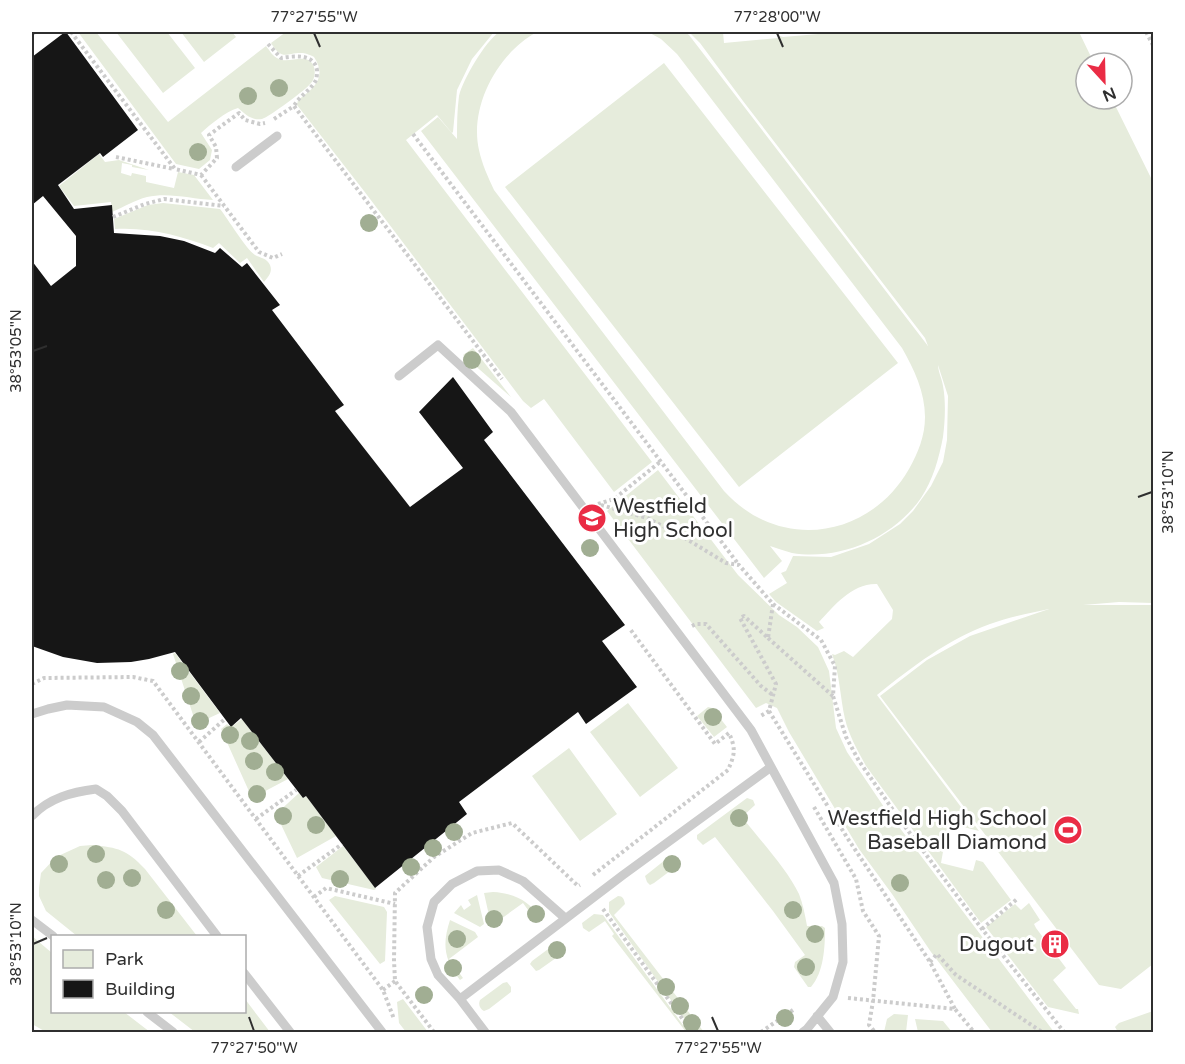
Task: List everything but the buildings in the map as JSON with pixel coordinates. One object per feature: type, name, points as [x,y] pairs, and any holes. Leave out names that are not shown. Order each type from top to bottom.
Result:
[{"type":"lane","points":[[236,167],[277,136]]},
{"type":"lane","points":[[399,376],[438,345],[511,412],[750,730],[834,883],[842,924],[843,962],[833,996],[803,1032]]},
{"type":"lane","points":[[32,714],[67,705],[104,707],[136,722],[153,735],[382,1032]]},
{"type":"lane","points":[[460,999],[771,767]]},
{"type":"lane","points":[[32,816],[47,803],[66,795],[96,789],[107,796],[122,811],[216,935]]},
{"type":"lane","points":[[485,1032],[438,975],[431,959],[427,927],[434,902],[452,884],[477,871],[499,870],[524,881],[566,918]]},
{"type":"lane","points":[[32,920],[52,935]]},
{"type":"lane","points":[[246,976],[290,1032]]},
{"type":"lane","points":[[149,1013],[173,1032]]},
{"type":"lane","points":[[817,1016],[830,1032]]},
{"type":"path","points":[[1146,32],[1154,47]]},
{"type":"path","points":[[268,44],[281,58],[307,57],[315,63],[316,79],[294,106]]},
{"type":"path","points":[[412,134],[739,565],[773,604],[821,640],[835,666],[833,696],[846,737],[859,761],[982,929],[1064,1032]]},
{"type":"path","points":[[116,157],[175,169]]},
{"type":"path","points":[[201,175],[260,252],[273,258],[282,254]]},
{"type":"path","points":[[112,217],[164,199],[225,206]]},
{"type":"path","points":[[660,462],[614,499],[597,504],[647,518],[726,563],[739,565]]},
{"type":"path","points":[[768,638],[773,604]]},
{"type":"path","points":[[758,718],[769,711],[776,684],[740,618],[744,616],[833,696]]},
{"type":"path","points":[[690,627],[696,624],[706,624],[761,686],[774,696]]},
{"type":"path","points":[[578,886],[728,770],[733,758],[735,745],[729,733],[715,744],[630,629]]},
{"type":"path","points":[[32,684],[44,678],[133,677],[153,681],[382,990],[397,1028]]},
{"type":"path","points":[[769,711],[848,839],[930,962],[955,1009],[974,1032]]},
{"type":"path","points":[[199,742],[225,719]]},
{"type":"path","points":[[256,819],[296,790]]},
{"type":"path","points":[[298,876],[342,844]]},
{"type":"path","points":[[314,897],[326,888],[395,904]]},
{"type":"path","points":[[982,929],[1017,899]]},
{"type":"path","points":[[602,908],[692,1032]]},
{"type":"path","points":[[930,962],[937,954],[956,975],[1042,1032]]},
{"type":"path","points":[[382,990],[395,981]]},
{"type":"path","points":[[833,996],[955,1009]]},
{"type":"path","points":[[761,1032],[793,1010]]},
{"type":"green space","points":[[78,32],[96,32],[168,122],[266,46],[279,59],[307,59],[315,72],[311,83],[303,91],[262,119],[252,118],[238,108],[214,122],[201,133],[212,150],[210,160],[199,169],[176,164]]},
{"type":"green space","points":[[116,32],[167,32],[195,68],[163,93]]},
{"type":"green space","points":[[181,32],[232,32],[236,37],[204,62]]},
{"type":"green space","points":[[286,32],[494,32],[472,59],[457,90],[453,132],[437,115],[406,140],[652,462],[614,492],[544,399],[531,408],[523,401],[297,105],[298,100],[317,82],[319,70],[312,56],[303,53],[285,55],[275,49],[271,43]]},
{"type":"green space","points":[[499,32],[537,32],[523,41],[499,67],[490,82],[478,116],[479,150],[494,190],[724,491],[746,510],[770,523],[796,529],[822,529],[847,523],[871,511],[892,493],[909,469],[918,451],[925,424],[925,408],[915,372],[902,348],[677,54],[661,39],[648,32],[685,32],[689,35],[928,346],[925,338],[700,43],[689,32],[723,32],[724,43],[842,32],[1079,32],[1088,51],[1074,51],[1074,111],[1118,111],[1153,182],[1153,603],[1119,602],[1083,605],[1153,605],[1153,964],[1121,989],[1099,985],[880,696],[927,660],[970,636],[1049,609],[997,622],[960,637],[917,664],[877,695],[979,831],[948,823],[941,863],[973,871],[976,860],[983,862],[1011,900],[981,923],[866,766],[847,725],[832,654],[844,651],[853,657],[892,619],[893,610],[877,584],[860,587],[844,597],[819,622],[824,628],[817,631],[776,602],[769,594],[787,583],[781,573],[786,571],[793,556],[831,557],[869,544],[900,524],[913,511],[931,486],[943,462],[947,440],[948,396],[938,365],[945,399],[943,437],[935,469],[921,498],[896,525],[864,544],[847,550],[810,555],[792,553],[770,546],[782,561],[764,578],[421,131],[438,117],[457,139],[461,89],[481,52]]},
{"type":"green space","points":[[664,63],[898,363],[739,487],[505,187]]},
{"type":"green space","points":[[99,154],[105,162],[119,160],[149,170],[122,163],[121,173],[146,176],[146,182],[174,188],[178,172],[194,175],[213,200],[172,195],[155,196],[138,200],[112,212],[111,202],[74,206],[59,186]]},
{"type":"green space","points":[[163,203],[220,209],[251,252],[269,263],[271,270],[264,282],[247,258],[240,263],[219,243],[213,248],[165,233],[140,229],[115,229],[114,219],[148,205]]},
{"type":"green space","points":[[473,348],[511,397],[463,355]]},
{"type":"green space","points":[[658,470],[738,575],[779,615],[797,627],[818,647],[829,671],[836,728],[847,752],[884,807],[1054,1032],[992,1032],[931,952],[859,849],[777,708],[766,703],[756,708],[607,511]]},
{"type":"green space","points":[[175,653],[220,713],[196,724],[173,654]]},
{"type":"green space","points":[[628,703],[678,768],[640,797],[590,732]]},
{"type":"green space","points":[[708,707],[712,708],[727,727],[714,737],[697,716]]},
{"type":"green space","points":[[242,719],[288,779],[252,798],[221,729],[227,724],[231,727]]},
{"type":"green space","points":[[569,748],[617,814],[580,841],[532,776]]},
{"type":"green space","points":[[299,793],[303,798],[306,796],[336,836],[297,858],[276,814]]},
{"type":"green space","points":[[747,798],[753,800],[755,805],[742,817],[794,884],[802,902],[807,926],[825,928],[821,967],[811,987],[808,987],[794,967],[795,962],[805,955],[773,911],[715,837],[703,845],[697,839],[697,835]]},
{"type":"green space","points":[[92,845],[127,853],[145,869],[196,935],[76,935],[46,911],[39,896],[39,888],[41,873],[56,857],[80,846]]},
{"type":"green space","points":[[343,846],[376,889],[322,878],[316,867]]},
{"type":"green space","points":[[673,856],[678,865],[650,885],[645,876]]},
{"type":"green space","points":[[493,892],[521,899],[532,907],[541,919],[536,921],[523,903],[494,924],[490,920],[484,893]]},
{"type":"green space","points":[[477,895],[484,924],[480,927],[454,913],[461,905],[464,910],[471,905],[468,900]]},
{"type":"green space","points":[[335,896],[384,907],[387,912],[385,961],[380,964],[329,900]]},
{"type":"green space","points":[[618,896],[623,898],[625,904],[614,915],[704,1032],[696,1032],[680,1013],[609,912],[609,902]]},
{"type":"green space","points":[[1029,903],[1040,920],[1034,924],[1036,928],[1066,968],[1053,980],[1078,1009],[1079,1014],[1048,1007],[986,927],[1015,904],[1021,910]]},
{"type":"green space","points":[[594,914],[603,915],[688,1032],[612,936],[614,934],[605,921],[589,932],[583,928],[582,923]]},
{"type":"green space","points":[[450,920],[475,932],[478,937],[449,959],[463,978],[460,980],[451,965],[446,952],[445,944]]},
{"type":"green space","points":[[32,936],[51,952],[51,1013],[125,1013],[150,1032],[46,1032],[32,1024]]},
{"type":"green space","points":[[558,943],[563,948],[563,953],[536,971],[530,964],[532,961]]},
{"type":"green space","points":[[507,982],[511,987],[511,992],[489,1009],[484,1011],[481,1009],[480,1000]]},
{"type":"green space","points":[[403,999],[428,1032],[406,1032],[399,1023],[397,1002]]},
{"type":"green space","points":[[246,1000],[270,1032],[195,1032],[170,1013],[246,1013]]},
{"type":"green space","points":[[1153,1011],[1153,1032],[1118,1032],[1115,1027],[1119,1023]]},
{"type":"green space","points":[[894,1014],[908,1015],[906,1032],[884,1032],[887,1019]]},
{"type":"green space","points":[[915,1019],[943,1021],[952,1032],[918,1032]]},
{"type":"place","name":"Westfield High School","points":[[592,518]]},
{"type":"place","name":"Westfield High School Baseball Diamond","points":[[1068,830]]},
{"type":"place","name":"Dugout","points":[[1055,944]]}]
